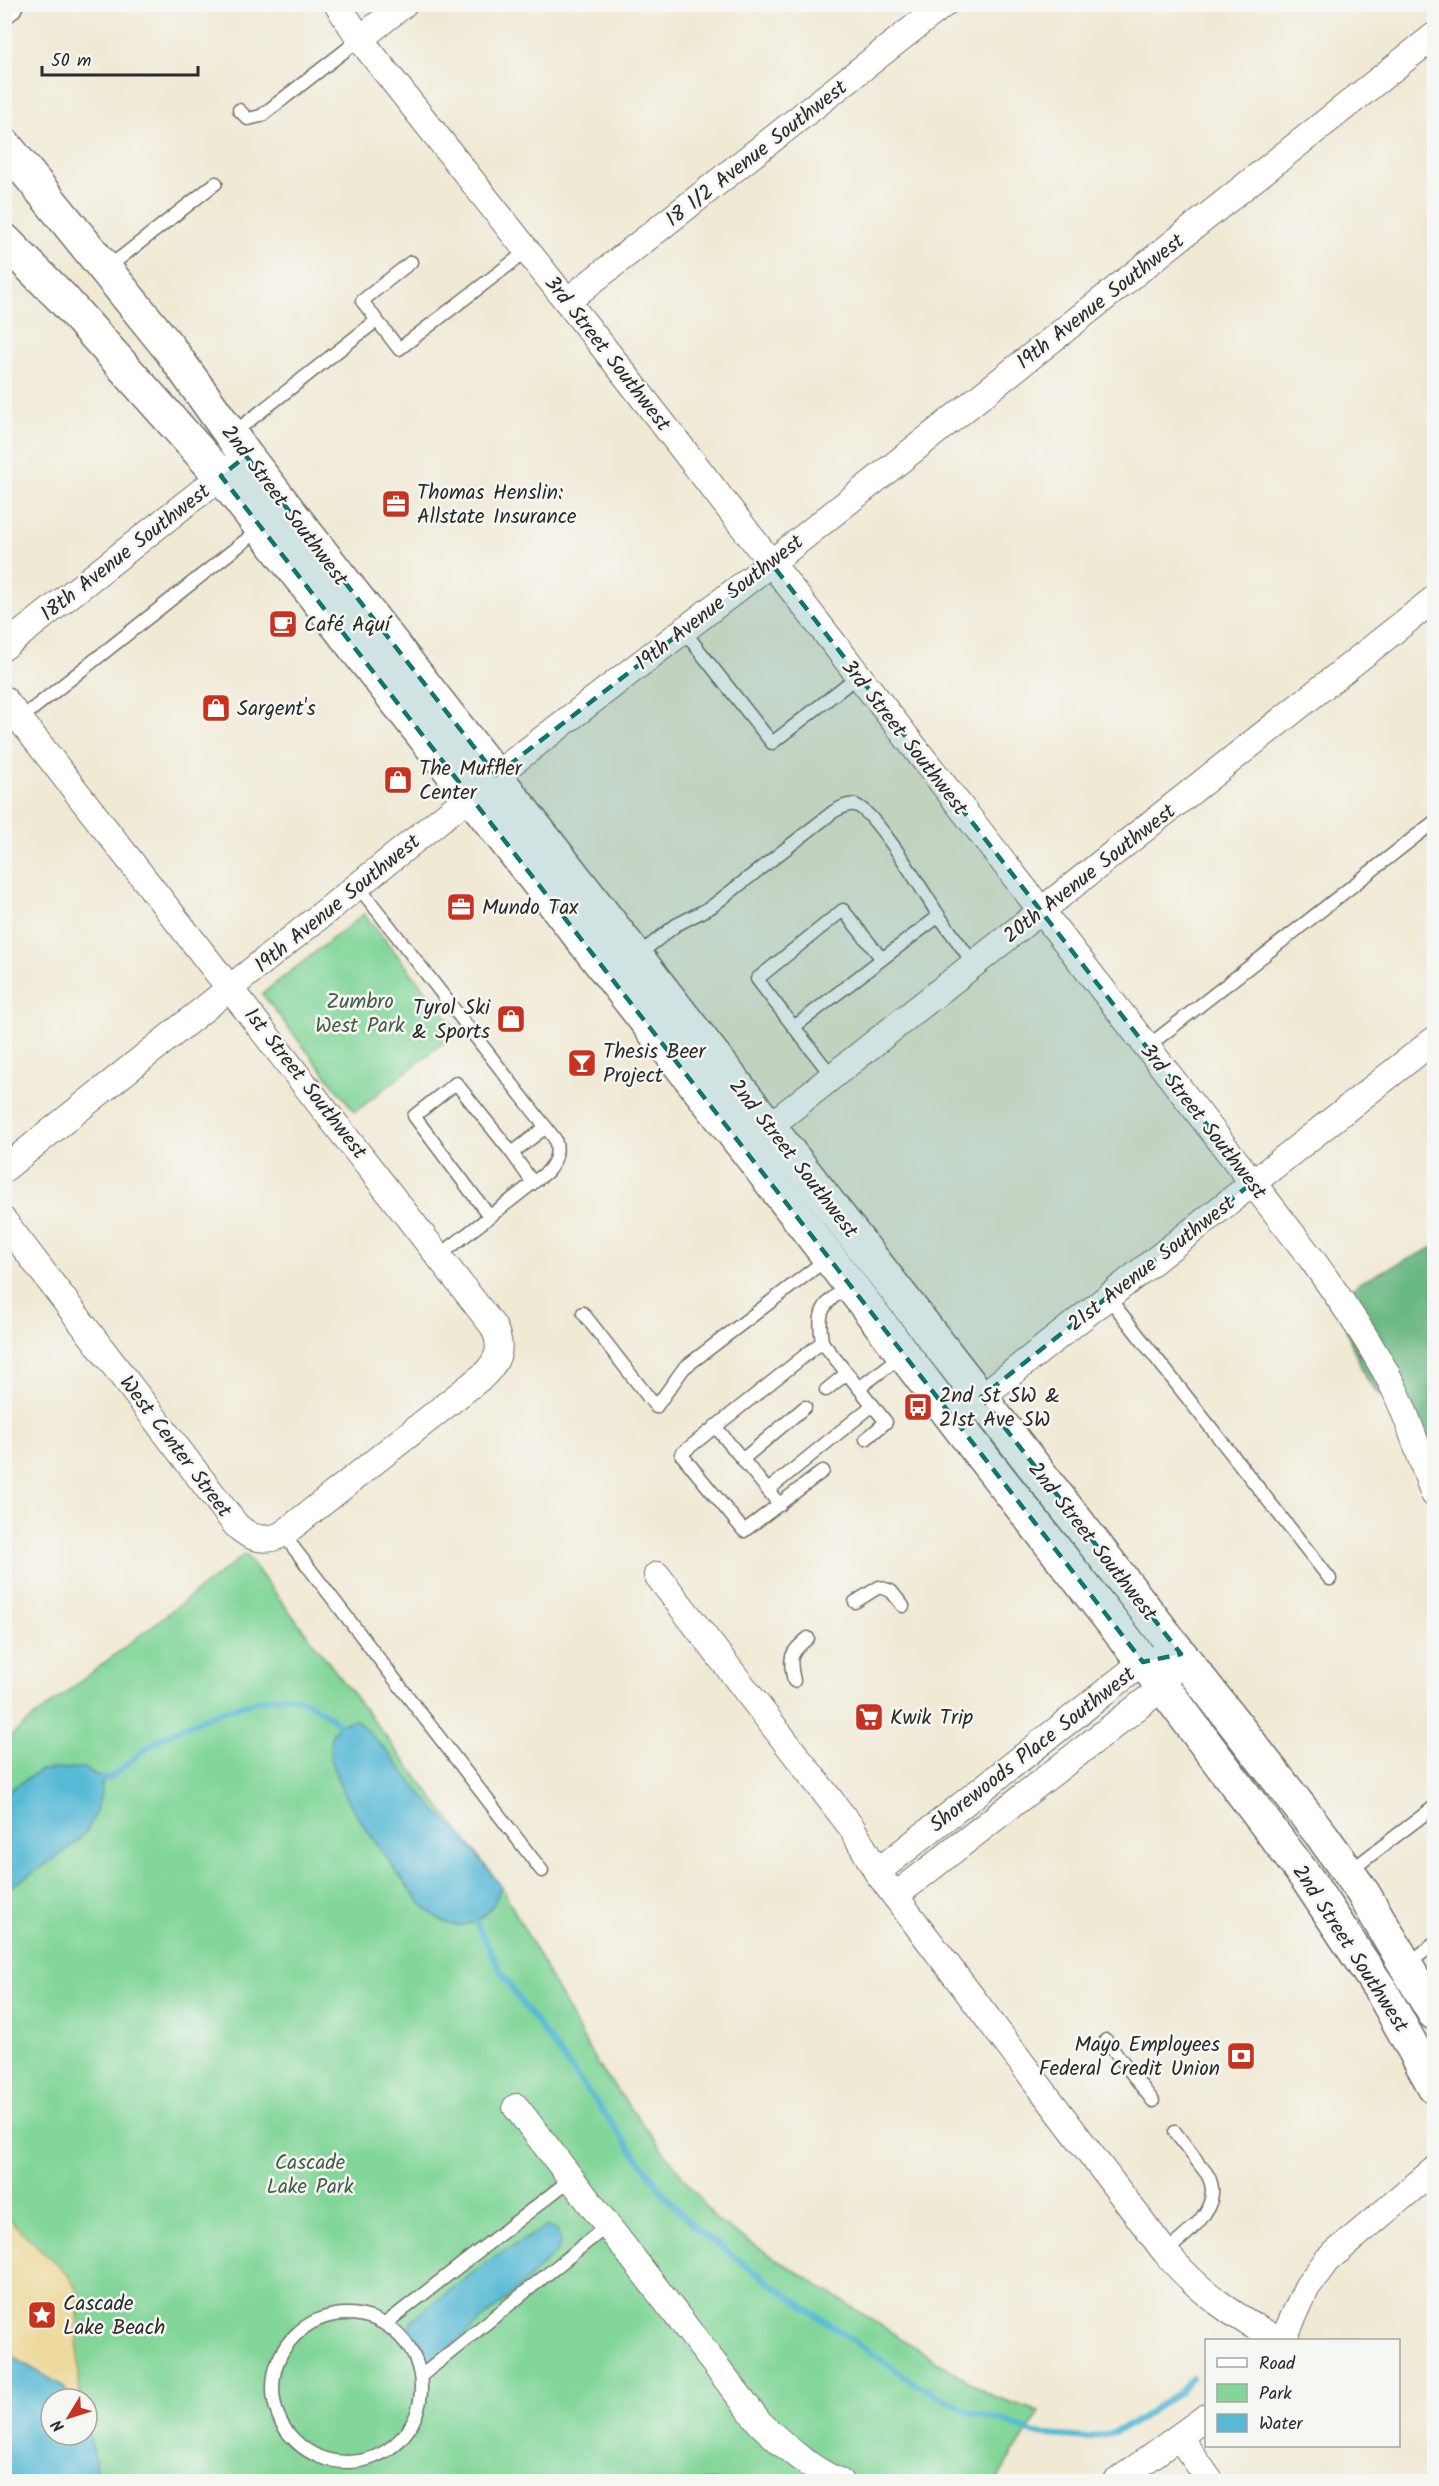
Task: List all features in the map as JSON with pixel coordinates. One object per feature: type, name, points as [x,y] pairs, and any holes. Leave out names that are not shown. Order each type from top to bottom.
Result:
[{"type":"main road","name":"2nd Street Southwest","points":[[4,144],[170,348],[232,455],[624,967],[744,1146],[1271,1830],[1332,1914],[1382,1992],[1434,2086]]},
{"type":"main road","name":"2nd Street Southwest","points":[[4,240],[62,298],[232,455],[261,528],[484,785]]},
{"type":"main road","name":"2nd Street Southwest","points":[[624,967],[770,1126],[1181,1654],[1349,1872],[1407,1964],[1434,2013]]},
{"type":"street","name":"3rd Street Southwest","points":[[337,4],[360,39],[567,301],[1311,1258],[1368,1343],[1403,1407],[1434,1494]]},
{"type":"street","points":[[360,39],[404,4]]},
{"type":"street","name":"18 1/2 Avenue Southwest","points":[[567,301],[944,4]]},
{"type":"street","name":"19th Avenue Southwest","points":[[4,1169],[484,785],[771,563],[1434,36]]},
{"type":"street","name":"18th Avenue Southwest","points":[[4,648],[232,455]]},
{"type":"street","name":"20th Avenue Southwest","points":[[744,1146],[1434,599]]},
{"type":"street","name":"1st Street Southwest","points":[[4,699],[231,987],[493,1326],[500,1344],[499,1354],[484,1375],[283,1534]]},
{"type":"street","name":"21st Avenue Southwest","points":[[953,1419],[1434,1040]]},
{"type":"street","name":"West Center Street","points":[[4,1221],[237,1525],[247,1534],[262,1539],[276,1538],[283,1534]]},
{"type":"street","points":[[657,1575],[852,1828],[877,1872],[1165,2252],[1205,2295],[1226,2310],[1279,2339]]},
{"type":"street","name":"Shorewoods Place Southwest","points":[[895,1896],[1143,1662],[1181,1654]]},
{"type":"street","name":"Shorewoods Place Southwest","points":[[877,1872],[1162,1687],[1181,1654]]},
{"type":"street","points":[[516,2107],[760,2423],[777,2440],[827,2479]]},
{"type":"street","points":[[1281,2339],[1307,2287],[1327,2260],[1434,2170]]},
{"type":"street","points":[[1116,2481],[1205,2417]]},
{"type":"street","points":[[1179,2437],[1211,2481]]},
{"type":"lane","points":[[239,111],[248,119],[261,116],[360,39]]},
{"type":"lane","points":[[105,269],[216,183]]},
{"type":"lane","points":[[411,262],[362,301],[399,349],[527,251]]},
{"type":"lane","points":[[232,455],[376,321]]},
{"type":"lane","points":[[20,719],[261,528]]},
{"type":"lane","points":[[683,630],[772,743],[858,676]]},
{"type":"lane","points":[[624,967],[676,925],[711,907],[833,812],[849,805],[856,805],[867,814],[897,852],[974,964]]},
{"type":"lane","points":[[1147,1047],[1434,822]]},
{"type":"lane","points":[[358,886],[546,1127],[558,1147],[553,1166],[439,1256]]},
{"type":"lane","points":[[832,1076],[758,979],[843,910],[882,959]]},
{"type":"lane","points":[[794,1027],[939,916]]},
{"type":"lane","points":[[490,1217],[414,1116],[456,1083],[533,1183]]},
{"type":"lane","points":[[512,1153],[546,1127]]},
{"type":"lane","points":[[583,1313],[656,1407],[684,1368],[829,1257]]},
{"type":"lane","points":[[850,1284],[826,1303],[819,1320],[822,1342],[886,1422],[866,1439]]},
{"type":"lane","points":[[1108,1297],[1330,1579]]},
{"type":"lane","points":[[822,1342],[681,1454],[744,1531],[823,1471]]},
{"type":"lane","points":[[859,1389],[903,1354]]},
{"type":"lane","points":[[826,1390],[847,1373]]},
{"type":"lane","points":[[768,1490],[873,1405]]},
{"type":"lane","points":[[742,1459],[805,1407]]},
{"type":"lane","points":[[715,1426],[780,1505]]},
{"type":"lane","points":[[283,1534],[542,1871]]},
{"type":"lane","points":[[855,1602],[879,1587],[891,1591],[903,1606]]},
{"type":"lane","points":[[794,1681],[790,1663],[791,1656],[808,1638]]},
{"type":"lane","points":[[1349,1872],[1434,1807]]},
{"type":"lane","points":[[1407,1964],[1434,1944]]},
{"type":"lane","points":[[1106,2040],[1152,2102]]},
{"type":"lane","points":[[1165,2252],[1197,2224],[1213,2193],[1212,2181],[1175,2132]]},
{"type":"lane","points":[[385,2324],[571,2179]]},
{"type":"lane","points":[[421,2376],[608,2226]]},
{"type":"lane","points":[[352,2313],[376,2319],[385,2324],[396,2331],[412,2351],[421,2376],[421,2400],[413,2424],[396,2444],[375,2458],[350,2463],[325,2459],[303,2449],[286,2431],[276,2410],[272,2386],[276,2362],[288,2341],[306,2325],[328,2315],[352,2313]]},
{"type":"highlighted area","points":[[246,456],[496,775],[771,563],[1252,1183],[981,1397],[1181,1654],[1143,1662],[221,476]]},
{"type":"green space","name":"Zumbro West Park","points":[[364,914],[458,1031],[355,1112],[262,994]]},
{"type":"green space","points":[[1434,1247],[1434,1457],[1412,1410],[1379,1394],[1366,1379],[1347,1333],[1348,1292],[1362,1281]]},
{"type":"green space","name":"Cascade Lake Park","points":[[245,1554],[501,1886],[597,2064],[717,2221],[990,2395],[1040,2412],[996,2481],[5,2482],[5,1740]]},
{"type":"sand","name":"Cascade Lake Beach","points":[[4,2215],[68,2275],[80,2296],[77,2334],[79,2387],[64,2387],[5,2350]]},
{"type":"water","points":[[356,1720],[386,1750],[435,1810],[461,1834],[501,1886],[490,1909],[482,1917],[471,1923],[458,1925],[445,1922],[433,1914],[410,1890],[350,1804],[336,1776],[330,1745],[339,1724]]},
{"type":"water","points":[[83,1768],[103,1778],[98,1806],[86,1832],[60,1854],[5,1890],[5,1793],[41,1770]]},
{"type":"water","points":[[547,2226],[556,2230],[561,2241],[557,2251],[515,2291],[440,2356],[429,2360],[412,2348],[408,2337],[415,2318],[488,2261]]},
{"type":"water","points":[[4,2350],[64,2387],[39,2387],[39,2447],[92,2447],[97,2481],[5,2481]]},
{"type":"waterway","points":[[103,1778],[109,1779],[145,1749],[169,1734],[231,1708],[267,1699],[283,1697],[302,1700],[324,1712],[339,1724]]},
{"type":"waterway","points":[[476,1922],[499,1968],[519,1999],[669,2200],[696,2229],[913,2382],[971,2413],[1008,2422],[1035,2434],[1087,2438],[1114,2432],[1132,2424],[1181,2391],[1192,2378]]},
{"type":"place","name":"Thomas Henslin: Allstate Insurance","points":[[396,504]]},
{"type":"place","name":"Café Aquí","points":[[283,624]]},
{"type":"place","name":"Sargent's","points":[[216,708]]},
{"type":"place","name":"The Muffler Center","points":[[398,780]]},
{"type":"place","name":"Mundo Tax","points":[[461,907]]},
{"type":"place","name":"Tyrol Ski & Sports","points":[[511,1019]]},
{"type":"place","name":"Thesis Beer Project","points":[[582,1063]]},
{"type":"place","name":"2nd St SW & 21st Ave SW","points":[[918,1407]]},
{"type":"place","name":"Kwik Trip","points":[[869,1717]]},
{"type":"place","name":"Mayo Employees Federal Credit Union","points":[[1241,2056]]},
{"type":"place","name":"Cascade Lake Beach","points":[[42,2315]]}]
